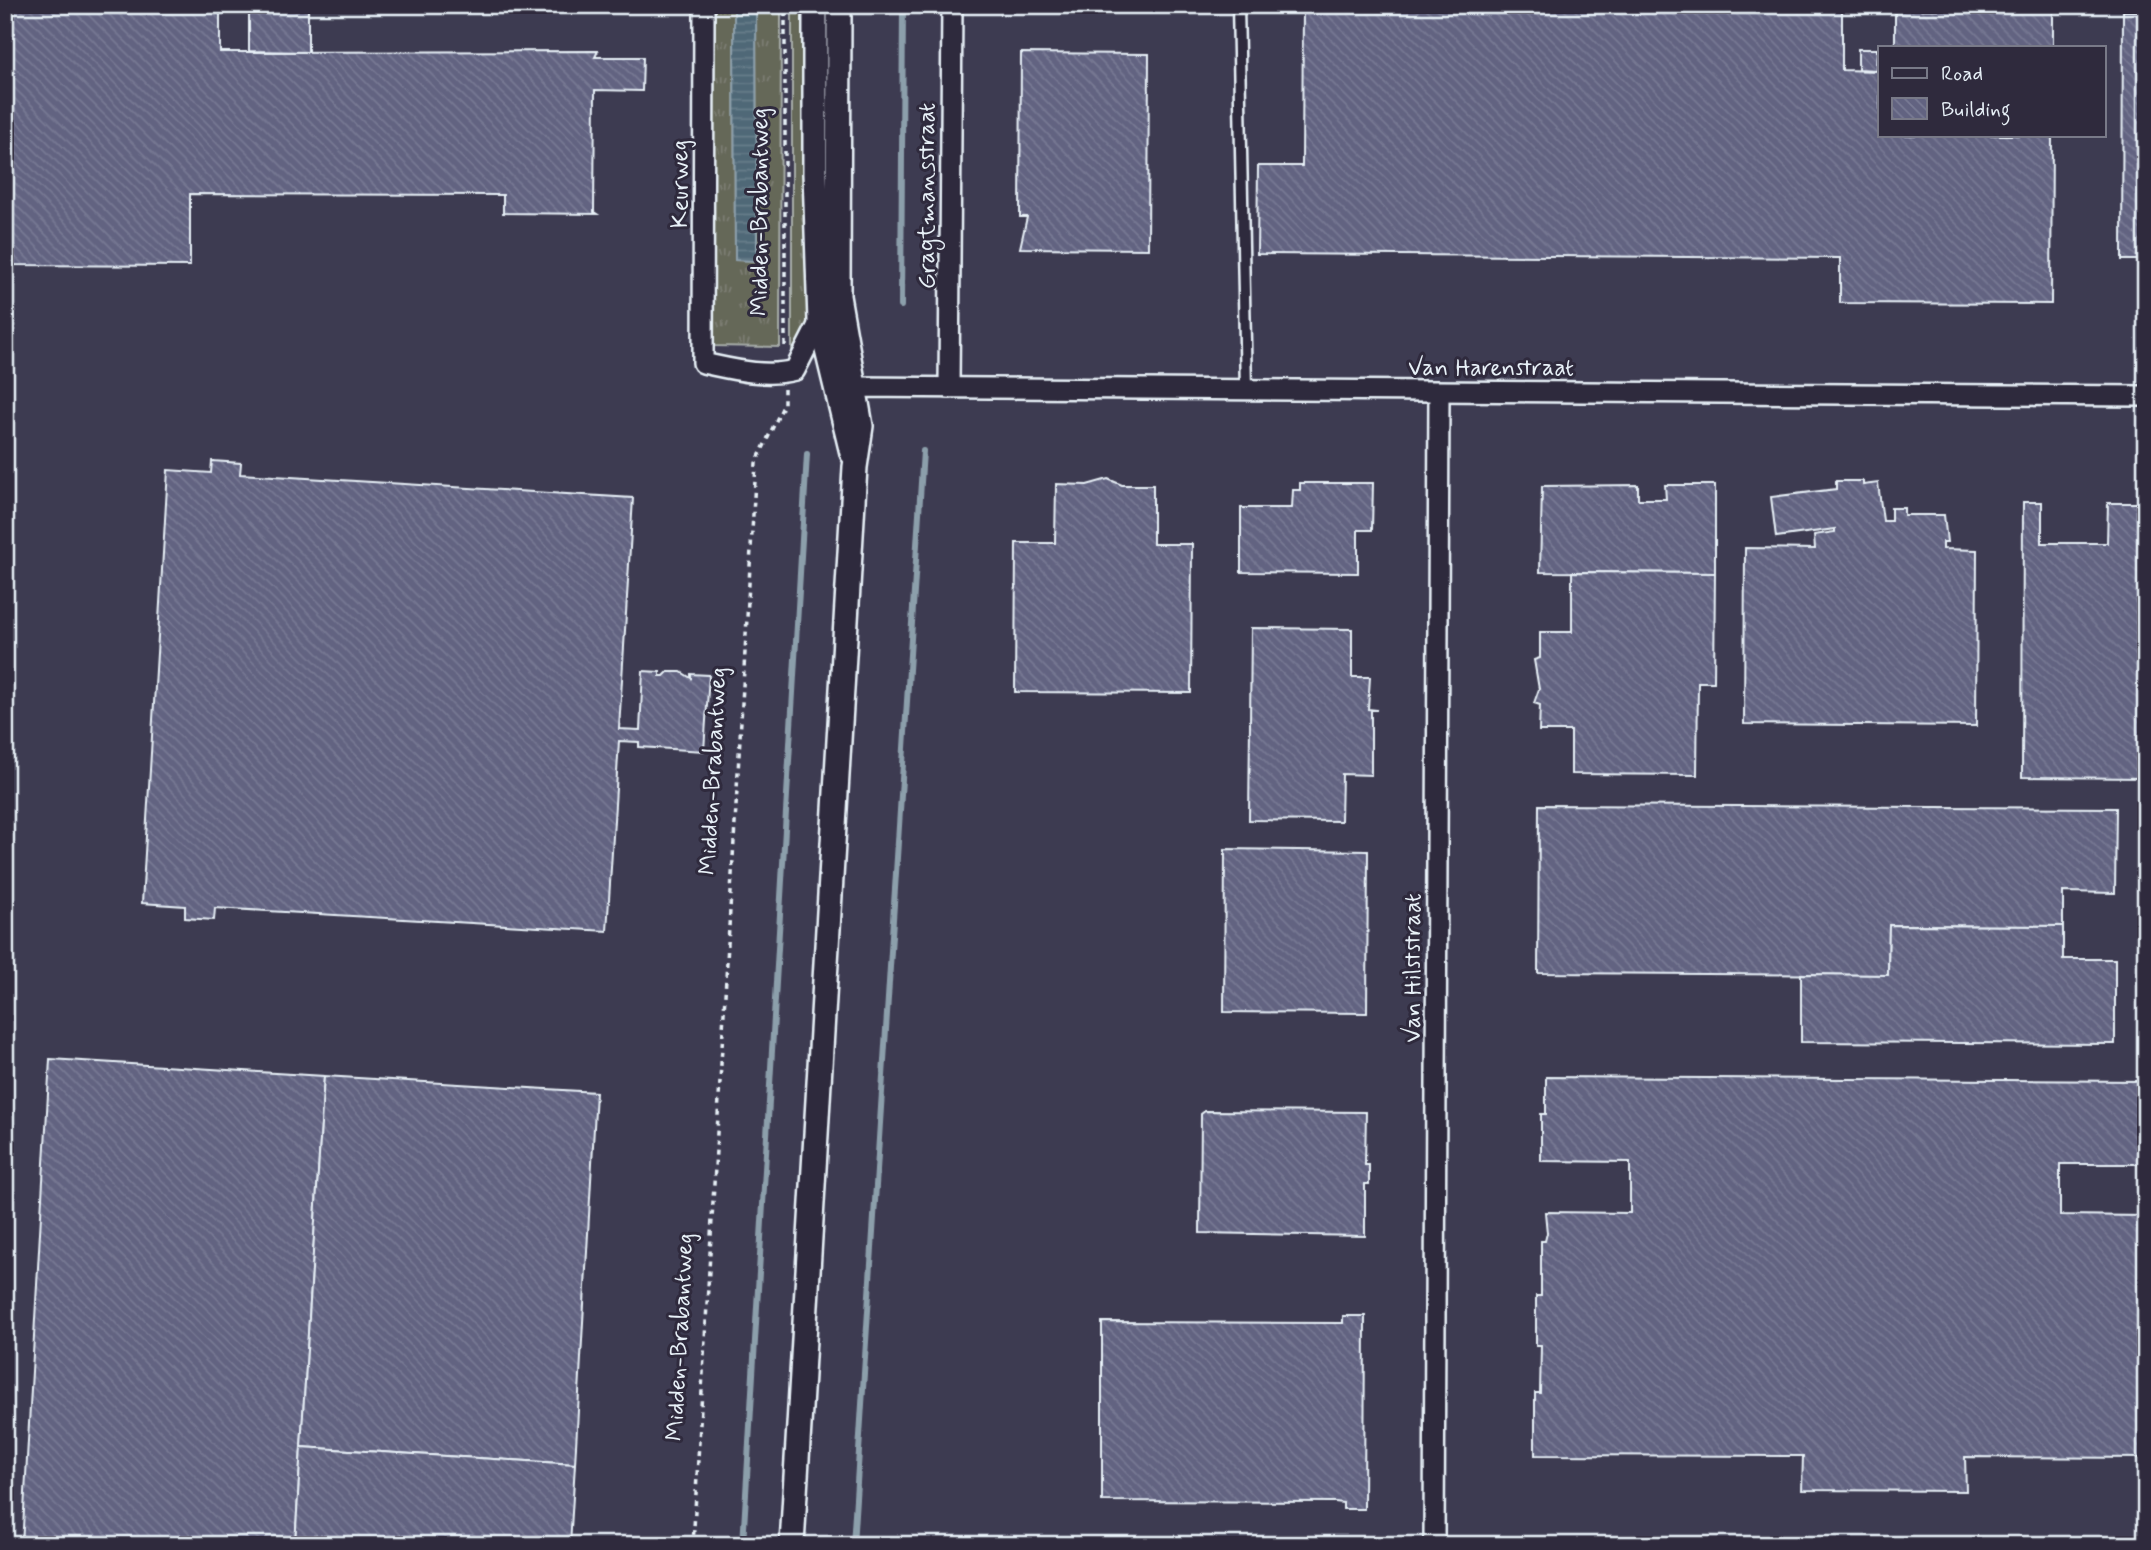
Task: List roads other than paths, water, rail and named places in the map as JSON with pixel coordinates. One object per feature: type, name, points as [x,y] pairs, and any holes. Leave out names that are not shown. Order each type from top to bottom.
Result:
[{"type":"street","name":"Keurweg","points":[[704,5],[703,363],[745,372],[785,373],[795,370],[820,321]]},
{"type":"street","points":[[815,5],[815,173],[820,321],[846,389]]},
{"type":"street","points":[[792,1545],[855,467],[838,296],[839,5]]},
{"type":"street","name":"Gragtmansstraat","points":[[948,388],[952,5]]},
{"type":"street","name":"Van Harenstraat","points":[[846,389],[2146,396]]},
{"type":"street","name":"Van Hilststraat","points":[[1434,1545],[1439,392]]},
{"type":"lane","points":[[1238,5],[1246,390]]},
{"type":"water","points":[[734,5],[756,5],[757,261],[735,260]]},
{"type":"waterway","points":[[901,306],[903,5]]},
{"type":"waterway","points":[[853,1545],[923,451]]},
{"type":"waterway","points":[[743,1545],[807,454]]}]
